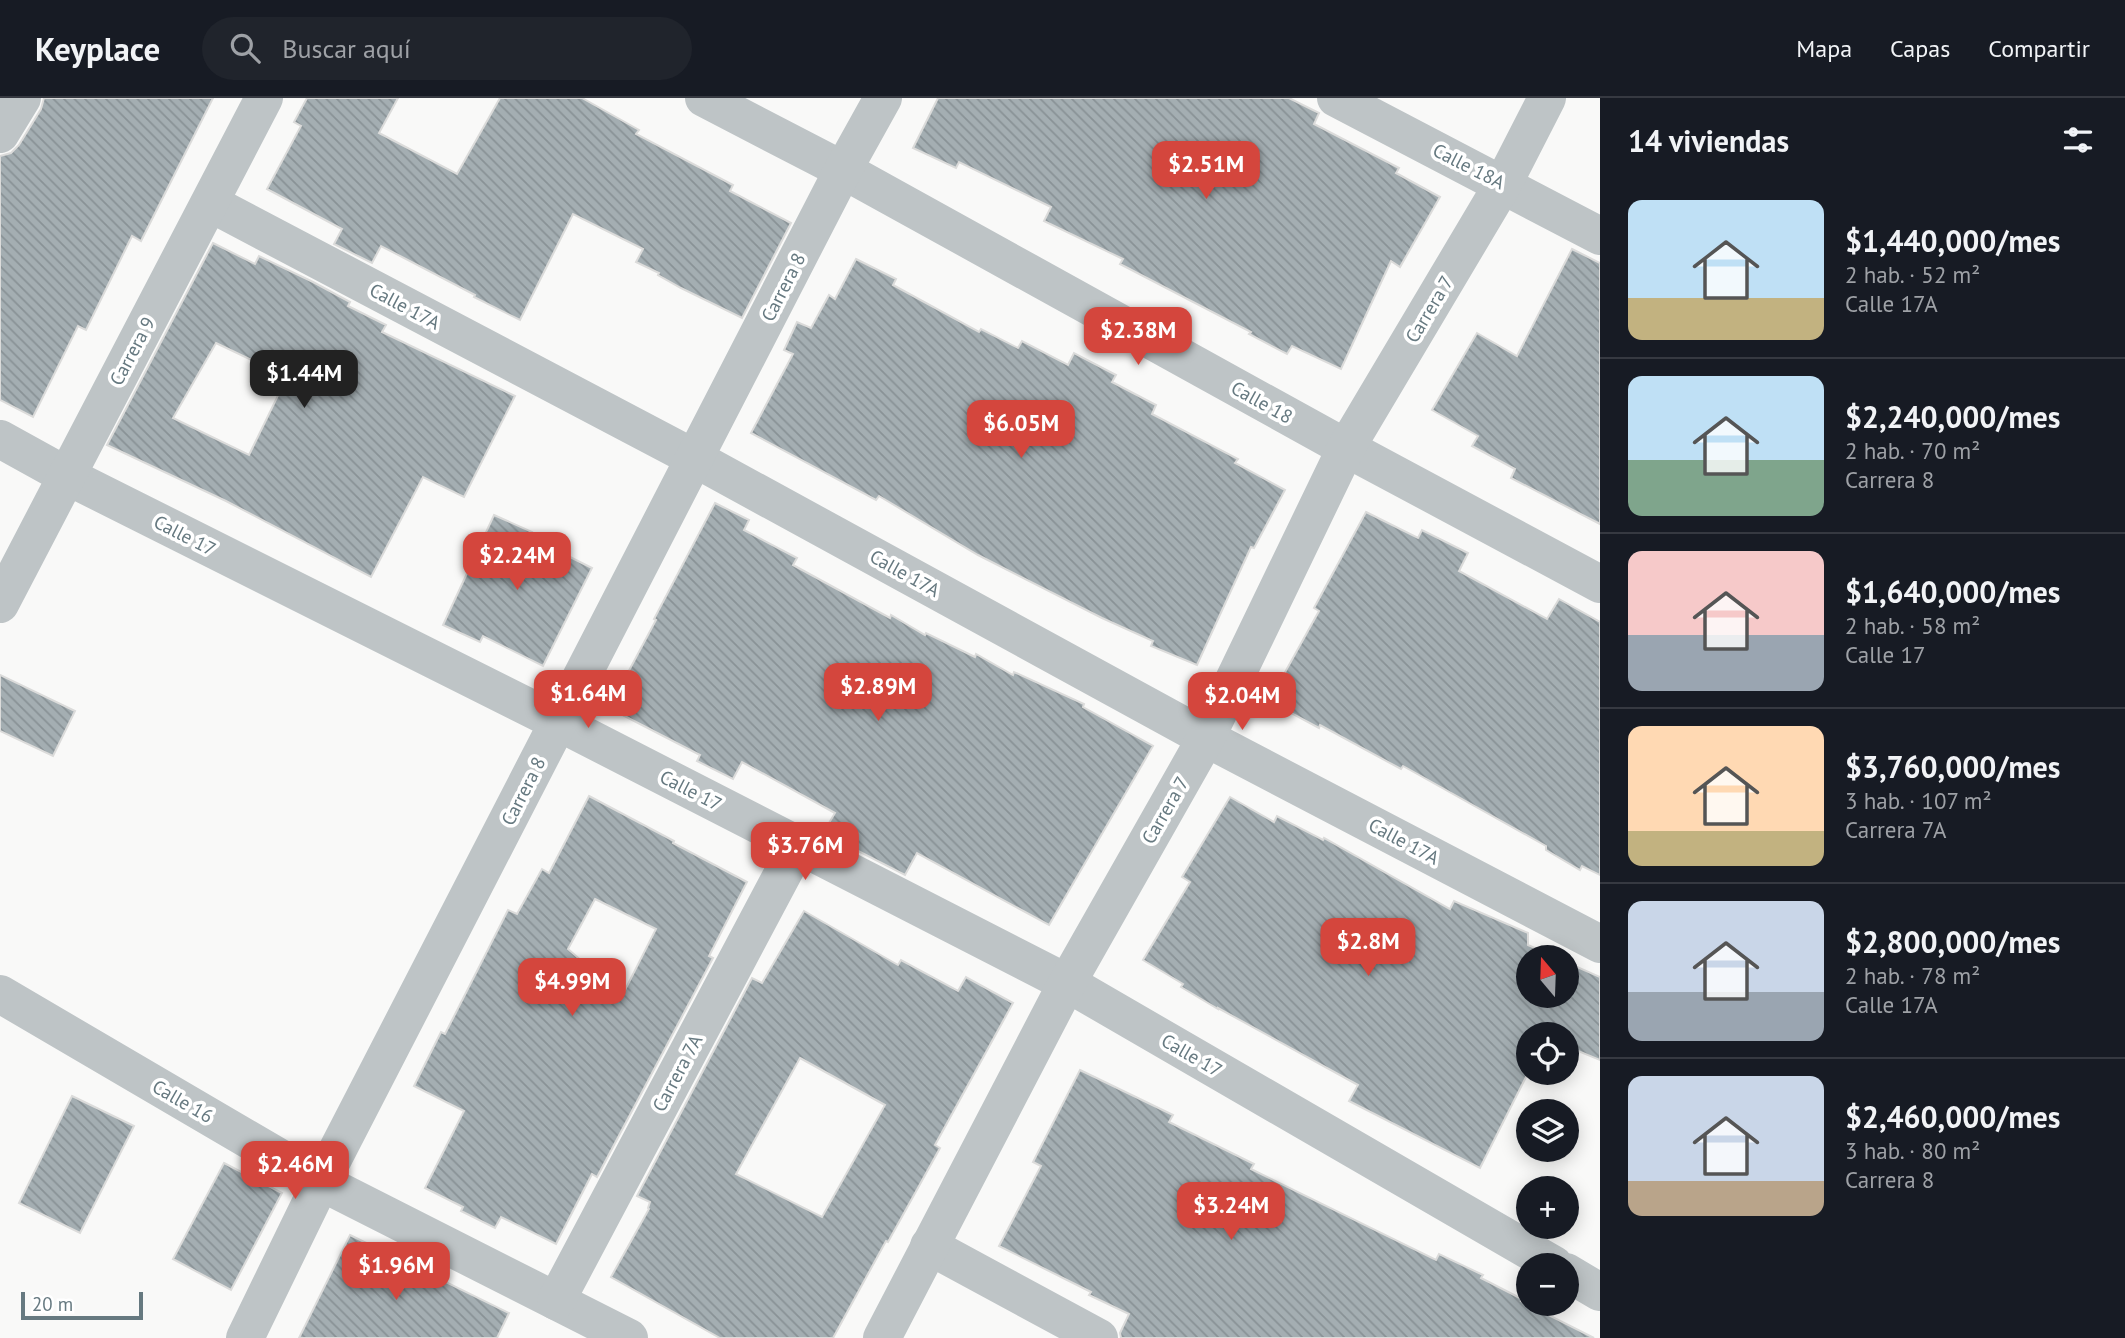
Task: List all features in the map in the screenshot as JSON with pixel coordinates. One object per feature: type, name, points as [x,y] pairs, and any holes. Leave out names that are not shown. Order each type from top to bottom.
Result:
[{"type":"street","points":[[0,134],[22,98]]},
{"type":"street","name":"Carrera 9","points":[[0,604],[264,98]]},
{"type":"street","name":"Calle 18","points":[[704,98],[843,170],[1346,448],[1600,584]]},
{"type":"street","name":"Carrera 8","points":[[245,1338],[321,1182],[843,170],[883,98]]},
{"type":"street","name":"Calle 18A","points":[[1336,98],[1600,236]]},
{"type":"street","name":"Carrera 7","points":[[882,1338],[1067,983],[1206,738],[1346,448],[1503,184],[1547,98]]},
{"type":"street","name":"Calle 17A","points":[[210,202],[694,458],[1206,738],[1600,944]]},
{"type":"street","name":"Calle 17","points":[[0,439],[67,476],[558,722],[1067,983],[1533,1253]]},
{"type":"street","name":"Carrera 7A","points":[[555,1301],[798,845]]},
{"type":"street","name":"Calle 16","points":[[0,994],[321,1182],[629,1338]]},
{"type":"street","points":[[929,1246],[1099,1338]]},
{"type":"street","points":[[1579,1280],[1600,1292]]},
{"type":"building","points":[[44,98],[213,98],[141,241],[132,236],[86,330],[78,326],[33,417],[0,400],[0,156],[11,153],[19,145],[41,109]]},
{"type":"building","points":[[307,98],[398,98],[379,133],[457,174],[500,98],[582,98],[639,130],[636,134],[733,185],[730,191],[791,223],[742,318],[636,262],[643,249],[573,214],[520,320],[381,246],[372,263],[334,244],[342,229],[267,189],[301,126],[294,122]]},
{"type":"building","points":[[938,98],[1289,98],[1319,113],[1314,124],[1399,168],[1396,173],[1440,197],[1400,267],[1391,261],[1341,369],[1292,346],[1287,354],[1249,334],[1251,332],[1120,264],[1123,259],[1044,221],[1051,207],[959,162],[956,168],[913,148]]},
{"type":"building","points":[[213,243],[255,264],[259,256],[313,282],[350,302],[348,306],[386,325],[382,332],[515,396],[464,497],[423,477],[371,577],[226,501],[107,445]],"holes":[[[216,343],[287,377],[249,455],[173,418]]]},
{"type":"building","points":[[1572,249],[1600,263],[1600,524],[1511,478],[1515,469],[1472,446],[1478,436],[1432,410],[1477,333],[1517,356]]},
{"type":"building","points":[[856,259],[896,279],[893,285],[979,332],[981,329],[1018,348],[1022,341],[1068,365],[1074,353],[1116,375],[1112,382],[1156,405],[1152,414],[1238,459],[1235,463],[1285,490],[1254,548],[1251,547],[1197,665],[1151,646],[1153,641],[978,555],[879,496],[876,500],[751,433],[793,354],[784,350],[797,322],[811,328],[829,295],[835,299]]},
{"type":"building","points":[[715,503],[749,520],[744,530],[797,558],[793,565],[925,635],[926,633],[975,657],[976,654],[1013,675],[1014,672],[1084,704],[1083,707],[1153,746],[1049,925],[917,853],[905,875],[823,833],[835,813],[742,762],[733,779],[697,761],[700,755],[609,708]]},
{"type":"building","points":[[1366,512],[1418,538],[1422,530],[1468,553],[1459,571],[1547,619],[1559,599],[1600,622],[1600,875],[1582,866],[1580,870],[1546,850],[1546,846],[1403,766],[1401,769],[1269,701],[1319,611],[1314,608]]},
{"type":"building","points":[[494,515],[532,532],[530,537],[592,568],[543,666],[483,636],[480,642],[443,625]]},
{"type":"building","points":[[0,675],[75,711],[53,756],[0,731]]},
{"type":"building","points":[[589,796],[747,882],[709,956],[713,958],[597,1177],[592,1174],[556,1244],[501,1217],[495,1228],[461,1211],[463,1207],[425,1188],[464,1111],[414,1086],[441,1032],[445,1034],[508,910],[517,914],[542,869],[549,873]],"holes":[[[595,899],[656,929],[622,996],[568,949]]]},
{"type":"building","points":[[1230,797],[1274,822],[1277,816],[1323,840],[1324,838],[1450,909],[1454,901],[1528,933],[1528,945],[1516,945],[1516,1008],[1579,1008],[1579,968],[1600,977],[1600,1060],[1579,1051],[1579,1022],[1516,1022],[1516,1085],[1522,1085],[1480,1168],[1349,1101],[1358,1085],[1218,1009],[1143,960],[1190,882],[1182,877]]},
{"type":"building","points":[[804,911],[898,965],[901,960],[958,991],[966,977],[1013,1003],[935,1145],[940,1148],[833,1338],[720,1338],[611,1277],[649,1209],[650,1202],[637,1196],[752,978],[762,983]],"holes":[[[800,1058],[885,1105],[822,1217],[736,1174]]]},
{"type":"building","points":[[1080,1070],[1173,1115],[1169,1122],[1254,1164],[1251,1169],[1436,1260],[1439,1254],[1483,1275],[1481,1278],[1516,1296],[1516,1316],[1551,1316],[1594,1338],[1121,1338],[1120,1333],[1129,1314],[999,1246],[1041,1166],[1033,1162]]},
{"type":"building","points":[[72,1096],[134,1126],[80,1233],[19,1203]]},
{"type":"building","points":[[224,1163],[282,1193],[231,1290],[173,1259]]},
{"type":"building","points":[[350,1235],[509,1313],[497,1338],[299,1338]]}]
